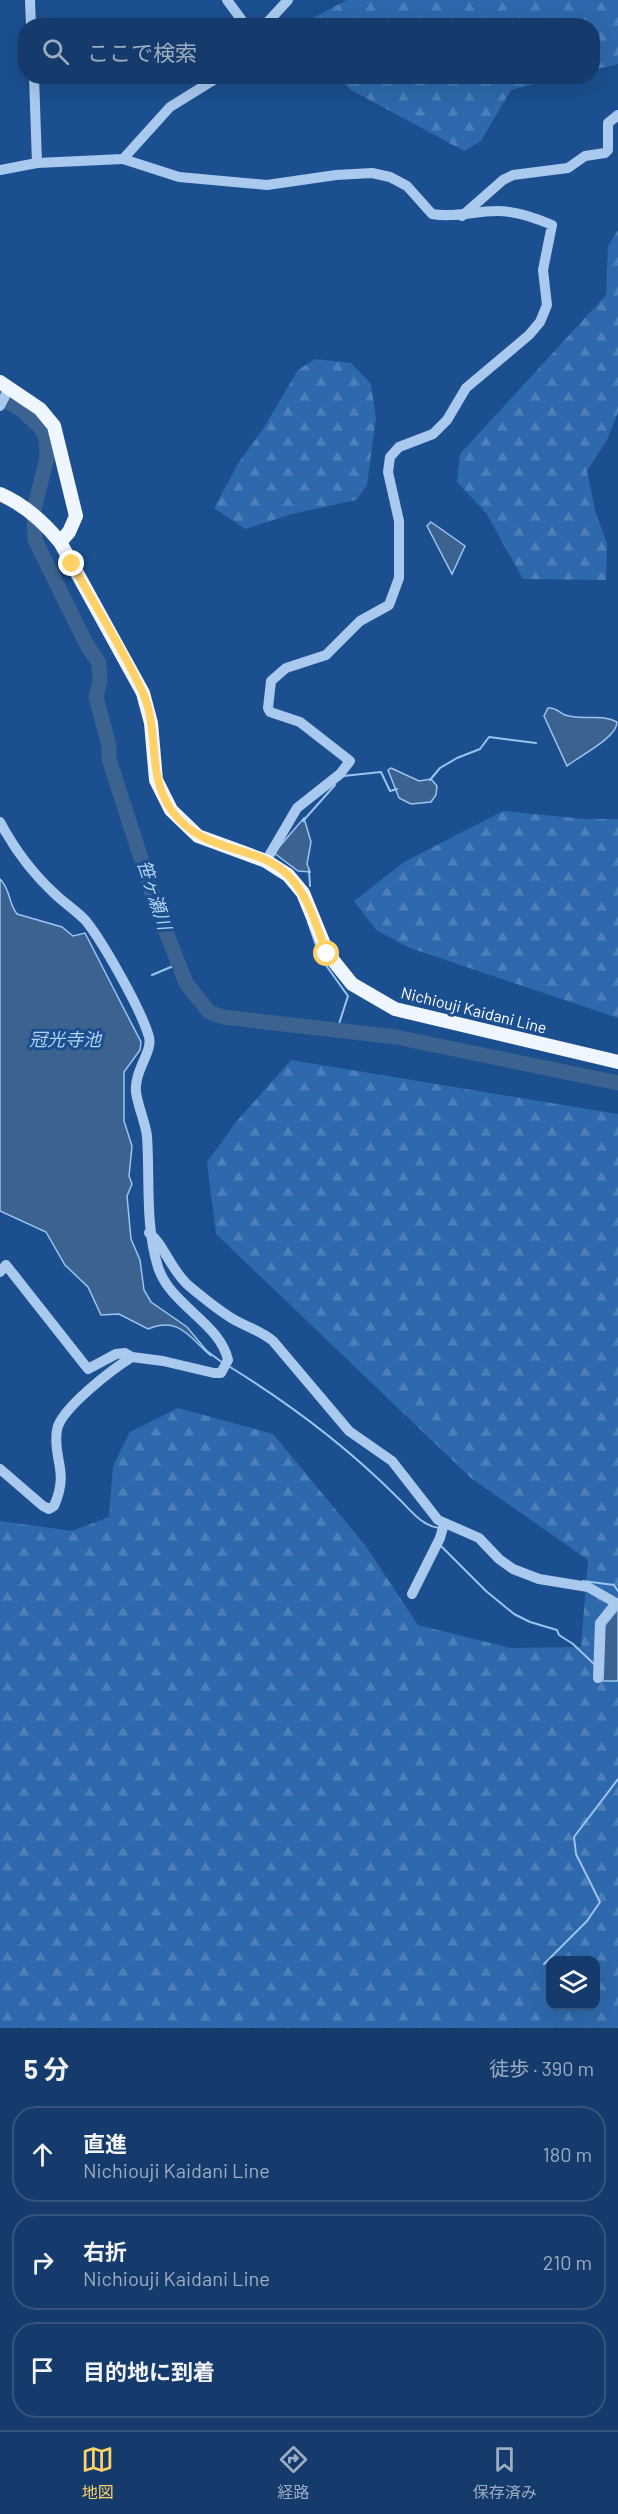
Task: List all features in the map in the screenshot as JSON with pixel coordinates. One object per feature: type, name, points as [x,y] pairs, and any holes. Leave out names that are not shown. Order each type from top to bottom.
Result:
[{"type":"main road","points":[[5,388],[48,417],[60,446],[76,516],[69,532],[60,542]]},
{"type":"main road","name":"Nichiouji Kaidani Line","points":[[0,494],[23,506],[43,521],[60,542],[143,693],[151,723],[156,780],[171,810],[198,836],[266,861],[288,875],[303,893],[327,954],[352,984],[395,1009],[618,1062]]},
{"type":"street","points":[[30,0],[31,18]]},
{"type":"street","points":[[226,0],[240,18]]},
{"type":"street","points":[[271,18],[288,0]]},
{"type":"street","points":[[34,84],[37,163]]},
{"type":"street","points":[[123,159],[170,107],[207,84]]},
{"type":"street","points":[[462,216],[503,180],[513,175],[568,168],[585,156],[605,153],[608,150],[608,123],[618,115]]},
{"type":"street","points":[[0,170],[37,163],[123,159],[179,177],[267,185],[336,175],[372,173],[390,177],[407,186],[432,214],[462,216],[498,211],[541,220],[552,225],[543,270],[547,305],[540,322],[529,335],[466,388],[447,420],[433,434],[399,447],[390,457],[388,472],[399,521],[399,578],[389,605],[360,621],[326,655],[286,668],[271,681],[268,708],[270,712],[300,722],[350,761],[340,774],[297,808],[266,861]]},
{"type":"street","points":[[0,406],[5,388]]},
{"type":"street","points":[[0,822],[32,872],[84,919],[103,945],[150,1039],[148,1053],[137,1072],[136,1092],[147,1140],[149,1232],[163,1282],[168,1290],[204,1322],[228,1360],[221,1373],[214,1373],[163,1361],[132,1357],[125,1353],[116,1354],[88,1369],[6,1265],[0,1272]]},
{"type":"street","points":[[149,1232],[155,1237],[170,1266],[188,1285],[227,1316],[262,1332],[273,1341],[349,1431],[392,1461],[448,1527],[479,1538],[499,1559],[513,1569],[539,1579],[588,1587],[616,1603],[603,1616],[600,1623],[598,1678]]},
{"type":"street","points":[[0,1468],[44,1506],[49,1509],[54,1506],[63,1474],[57,1431],[60,1419],[110,1370],[132,1357]]},
{"type":"street","points":[[412,1594],[448,1527]]},
{"type":"green space","points":[[347,0],[618,0],[618,64],[600,68],[600,18],[313,18]]},
{"type":"green space","points":[[345,84],[535,84],[511,90],[481,141],[464,151],[351,90]]},
{"type":"green space","points":[[618,230],[618,412],[607,440],[587,471],[596,514],[607,543],[606,580],[523,579],[486,513],[457,482],[460,454],[606,295],[608,246]]},
{"type":"green space","points":[[315,359],[351,363],[371,384],[376,418],[367,485],[356,500],[292,514],[245,529],[214,508],[239,462],[263,429],[298,370]]},
{"type":"green space","points":[[503,811],[585,819],[618,819],[618,1018],[410,948],[376,930],[354,901],[404,862]]},
{"type":"green space","points":[[291,1060],[618,1114],[618,1609],[611,1680],[618,1681],[618,2028],[0,2028],[0,1521],[72,1531],[109,1517],[113,1466],[130,1432],[178,1408],[273,1434],[365,1545],[418,1625],[511,1648],[581,1647],[588,1560],[471,1478],[216,1234],[207,1162],[236,1122]]},
{"type":"water","points":[[431,522],[465,546],[452,574],[427,526]]},
{"type":"water","points":[[548,708],[571,717],[604,718],[617,722],[611,734],[567,766],[544,716]]},
{"type":"water","points":[[391,768],[419,781],[431,779],[437,786],[436,795],[431,802],[411,804],[399,798],[388,770]]},
{"type":"water","points":[[304,818],[311,842],[307,864],[310,872],[298,871],[274,853]]},
{"type":"water","name":"冠光寺池","points":[[0,879],[4,883],[17,914],[62,927],[73,936],[85,933],[141,1042],[140,1050],[124,1072],[124,1121],[132,1146],[129,1176],[132,1184],[127,1196],[131,1239],[140,1260],[144,1290],[151,1302],[187,1327],[211,1356],[183,1330],[176,1327],[168,1325],[148,1329],[119,1314],[101,1315],[88,1287],[65,1265],[46,1232],[0,1211]]},
{"type":"water","points":[[618,1609],[618,1681],[603,1681],[605,1625]]},
{"type":"waterway","name":"笹ヶ瀬川","points":[[0,397],[22,410],[41,428],[46,439],[47,458],[34,509],[35,540],[87,645],[99,663],[100,681],[96,697],[109,746],[109,759],[157,908],[186,983],[209,1012],[223,1017],[396,1037],[618,1083]]},
{"type":"waterway","points":[[430,780],[440,768],[480,749],[489,737],[536,743]]},
{"type":"waterway","points":[[343,776],[381,772],[390,791],[397,789]]},
{"type":"waterway","points":[[303,821],[335,785]]},
{"type":"waterway","points":[[309,871],[310,886]]},
{"type":"waterway","points":[[308,922],[320,957],[348,996],[337,1030]]},
{"type":"waterway","points":[[152,975],[178,964]]},
{"type":"waterway","points":[[204,1349],[223,1363]]},
{"type":"waterway","points":[[230,1367],[317,1427],[357,1460],[421,1520],[439,1528]]},
{"type":"waterway","points":[[441,1546],[486,1591],[514,1614],[530,1622],[557,1630],[559,1635],[573,1644],[594,1664]]},
{"type":"waterway","points":[[583,1581],[614,1585],[618,1591]]},
{"type":"waterway","points":[[544,1964],[587,1921],[600,1902],[576,1854],[574,1837],[618,1779]]},
{"type":"route","points":[[72,564],[143,693],[151,723],[156,780],[171,810],[187,828],[198,836],[266,861],[288,875],[303,893],[327,954]]}]
